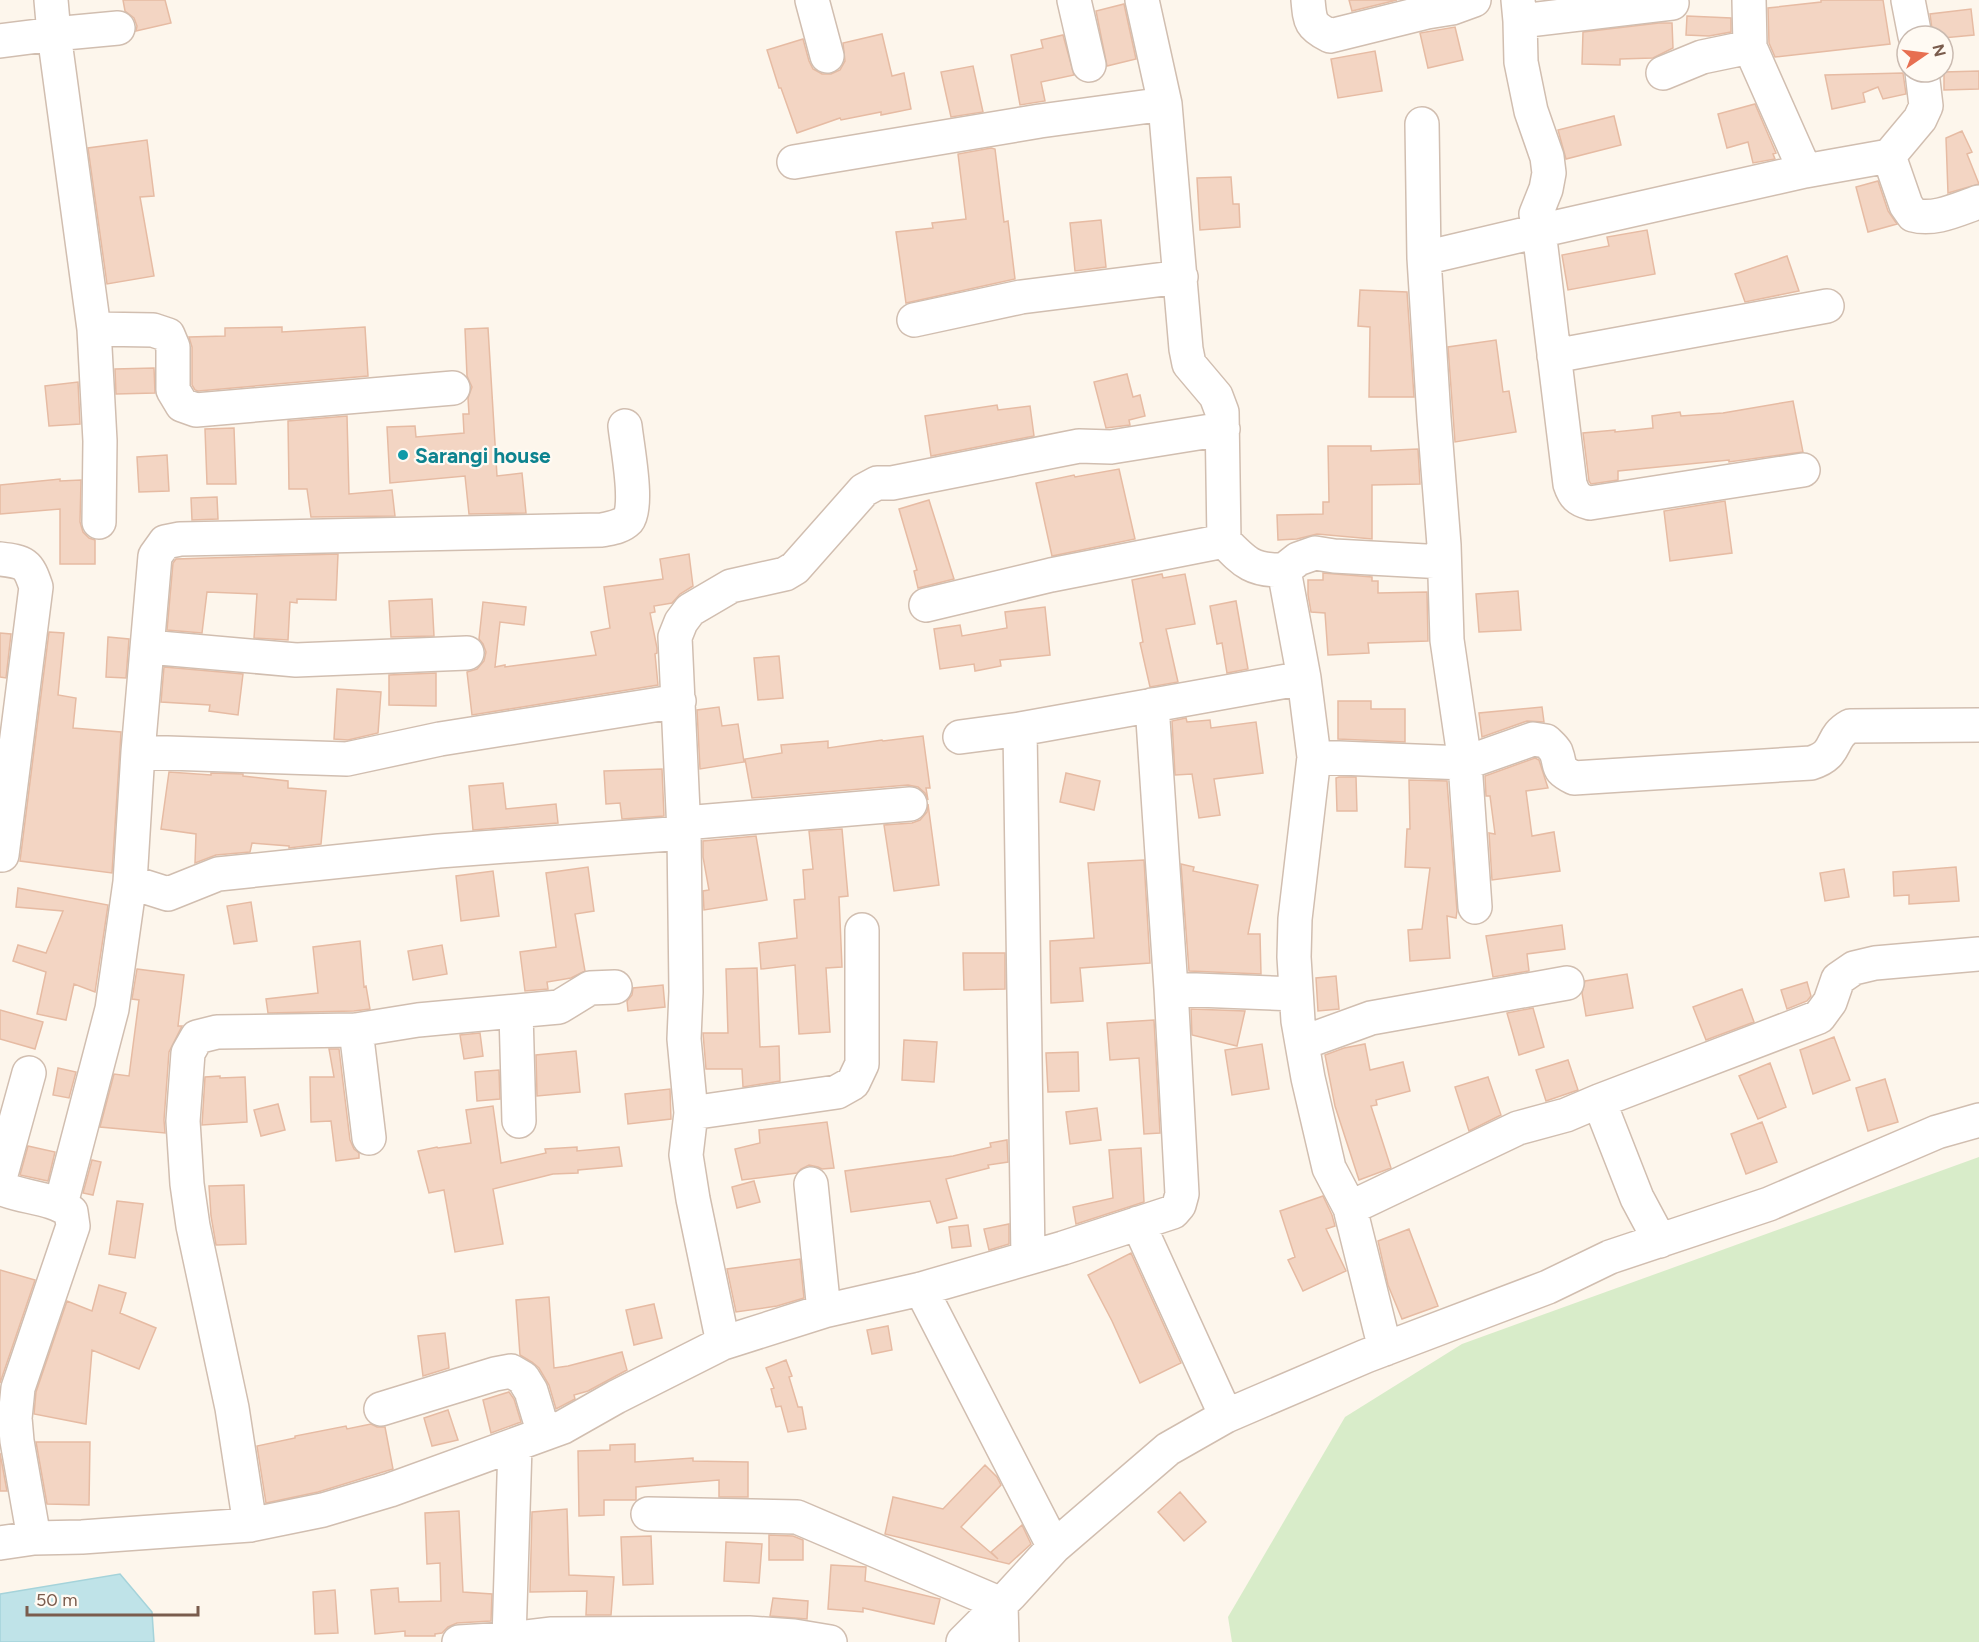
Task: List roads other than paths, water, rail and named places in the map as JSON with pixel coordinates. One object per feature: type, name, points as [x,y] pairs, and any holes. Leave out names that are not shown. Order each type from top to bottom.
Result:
[{"type":"street","points":[[51,0],[94,329],[100,441],[99,522]]},
{"type":"street","points":[[812,0],[827,56]]},
{"type":"street","points":[[1074,0],[1089,65]]},
{"type":"street","points":[[1142,0],[1165,104],[1186,349],[1190,364],[1216,396],[1222,412],[1224,541],[1242,560],[1254,567],[1268,570],[1284,570],[1298,559],[1315,553],[1443,562]]},
{"type":"street","points":[[1308,0],[1310,20],[1315,29],[1330,36],[1452,8],[1474,0]]},
{"type":"street","points":[[1749,0],[1750,47],[1805,171]]},
{"type":"street","points":[[1908,0],[1913,24]]},
{"type":"street","points":[[1672,3],[1519,10],[1521,62],[1531,111],[1547,157],[1549,173],[1546,189],[1536,214],[1570,484],[1574,495],[1580,501],[1590,503],[1803,470]]},
{"type":"street","points":[[0,41],[117,28]]},
{"type":"street","points":[[1664,74],[1702,57],[1750,47]]},
{"type":"street","points":[[1424,258],[1805,171],[1889,156],[1920,119],[1926,106],[1923,84]]},
{"type":"street","points":[[794,162],[1040,121],[1165,104]]},
{"type":"street","points":[[1422,124],[1424,258],[1444,545],[1447,640],[1465,763],[1475,907]]},
{"type":"street","points":[[1889,156],[1906,205],[1913,215],[1922,218],[1933,217],[1979,202]]},
{"type":"street","points":[[914,320],[1021,297],[1180,277]]},
{"type":"street","points":[[1554,356],[1827,306]]},
{"type":"street","points":[[94,329],[153,330],[168,335],[173,347],[173,390],[182,405],[196,410],[453,388]]},
{"type":"street","points":[[61,1204],[112,1009],[130,882],[138,752],[155,556],[165,542],[180,539],[602,530],[618,527],[629,519],[634,505],[625,426]]},
{"type":"street","points":[[723,1344],[686,1155],[691,1113],[684,1040],[686,992],[684,828],[675,637],[681,622],[690,610],[731,586],[785,574],[795,568],[864,490],[878,483],[892,483],[1079,447],[1111,447],[1223,429]]},
{"type":"street","points":[[926,605],[1051,575],[1224,541]]},
{"type":"street","points":[[0,559],[20,561],[31,572],[36,587],[2,855]]},
{"type":"street","points":[[1284,570],[1304,678],[1314,757],[1295,919],[1295,994],[1298,1022],[1308,1078],[1329,1168],[1350,1208],[1385,1349]]},
{"type":"street","points":[[148,647],[296,660],[467,653]]},
{"type":"street","points":[[960,737],[1020,729],[1304,678]]},
{"type":"street","points":[[138,752],[347,759],[440,739],[679,701]]},
{"type":"street","points":[[0,1543],[34,1538],[70,1538],[250,1525],[323,1510],[379,1493],[563,1427],[616,1397],[723,1344],[824,1311],[921,1289],[1063,1248],[1173,1212],[1179,1205],[1182,1194],[1152,705]]},
{"type":"street","points":[[1314,757],[1465,763],[1533,739],[1546,741],[1556,751],[1558,766],[1564,773],[1574,778],[1811,763],[1824,759],[1830,753],[1842,730],[1850,726],[1979,724]]},
{"type":"street","points":[[1020,729],[1028,1258]]},
{"type":"street","points":[[130,882],[168,894],[218,874],[910,804]]},
{"type":"street","points":[[691,1113],[837,1092],[853,1083],[862,1064],[862,930]]},
{"type":"street","points":[[1350,1208],[1518,1128],[1566,1115],[1819,1017],[1830,1002],[1838,979],[1854,968],[1875,963],[1979,954]]},
{"type":"street","points":[[1302,1043],[1371,1018],[1567,983]]},
{"type":"street","points":[[250,1525],[232,1408],[193,1226],[187,1184],[183,1121],[188,1053],[197,1037],[217,1032],[356,1030],[418,1020],[559,1007],[590,988],[615,987]]},
{"type":"street","points":[[1171,989],[1295,994]]},
{"type":"street","points":[[516,1012],[519,1121]]},
{"type":"street","points":[[356,1030],[369,1138]]},
{"type":"street","points":[[0,1179],[29,1073]]},
{"type":"street","points":[[1599,1101],[1637,1198],[1660,1241]]},
{"type":"street","points":[[963,1642],[1054,1547],[1168,1449],[1226,1416],[1385,1349],[1548,1287],[1610,1257],[1769,1204],[1937,1132],[1979,1120]]},
{"type":"street","points":[[811,1184],[824,1311]]},
{"type":"street","points":[[0,1188],[15,1195],[61,1204],[71,1212],[73,1226],[18,1388],[15,1418],[17,1441],[34,1538]]},
{"type":"street","points":[[1138,1222],[1226,1416]]},
{"type":"street","points":[[921,1289],[1054,1547]]},
{"type":"street","points":[[381,1409],[511,1371],[523,1378],[531,1391],[529,1440],[509,1639]]},
{"type":"street","points":[[648,1514],[797,1517],[1001,1604]]},
{"type":"street","points":[[1001,1604],[1002,1642]]},
{"type":"street","points":[[459,1642],[552,1638],[794,1636],[830,1642]]},
{"type":"water","points":[[120,1574],[152,1612],[154,1642],[0,1642],[0,1594]]},
{"type":"place","name":"Sarangi house","points":[[403,455]]}]
